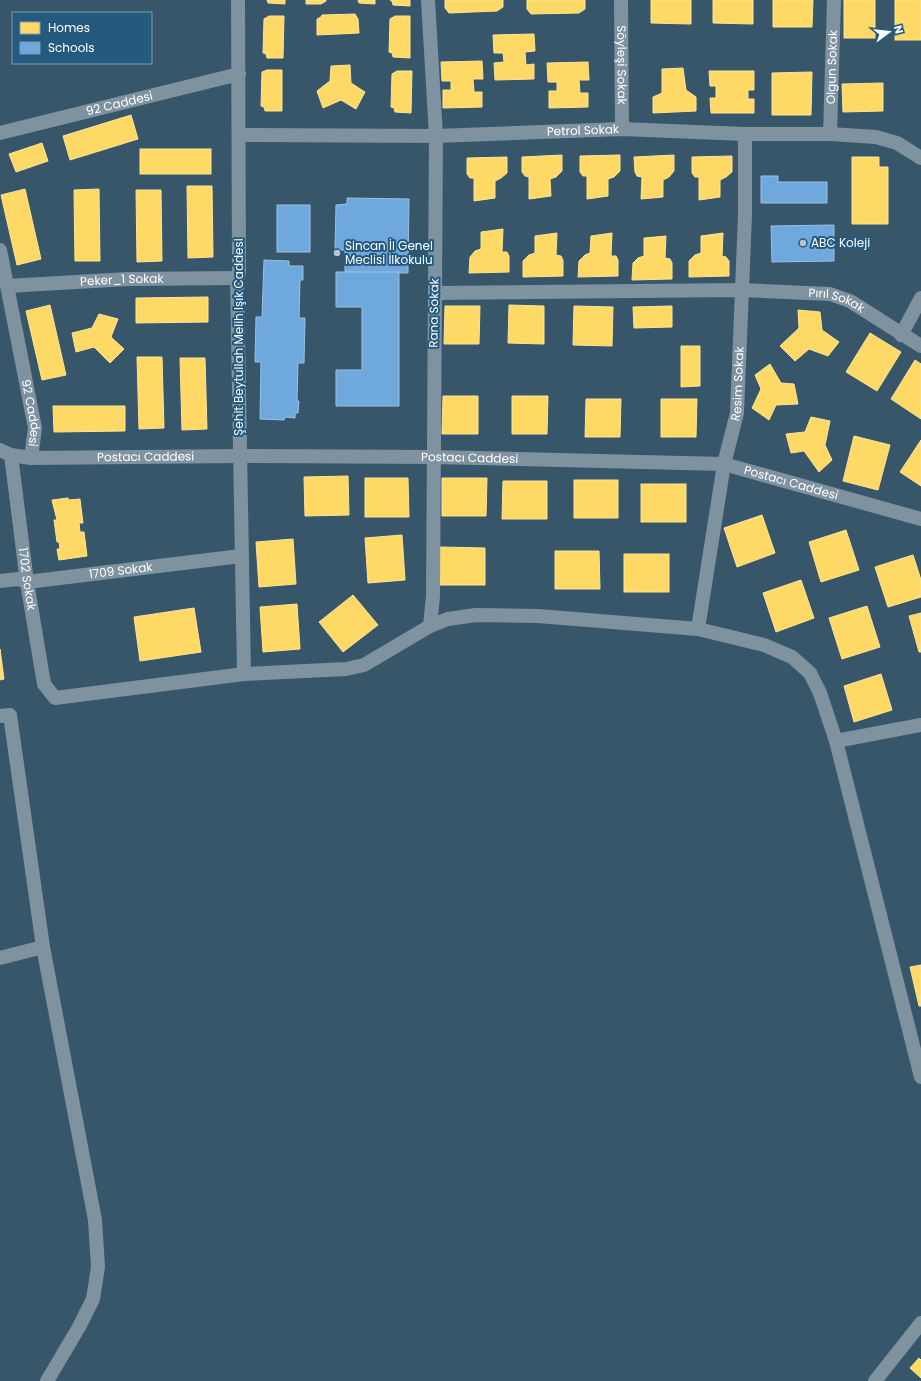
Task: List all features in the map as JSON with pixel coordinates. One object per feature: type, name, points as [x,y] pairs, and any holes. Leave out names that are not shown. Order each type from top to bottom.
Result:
[{"type":"street","name":"Şehit Beytullah Melih Işık Caddesi","points":[[238,0],[239,273],[237,278],[244,674]]},
{"type":"street","name":"Rana Sokak","points":[[428,0],[436,136],[433,596],[430,626]]},
{"type":"street","name":"Söyleşi Sokak","points":[[622,0],[622,130]]},
{"type":"street","name":"Olgun Sokak","points":[[830,134],[834,0]]},
{"type":"street","name":"92 Caddesi","points":[[0,133],[239,74]]},
{"type":"street","name":"Petrol Sokak","points":[[239,135],[436,136],[622,130],[745,134],[830,134],[876,137],[897,143],[921,158]]},
{"type":"street","name":"Resim Sokak","points":[[698,629],[724,464],[737,413],[745,215],[745,134]]},
{"type":"street","name":"92 Caddesi","points":[[0,250],[35,428],[31,458]]},
{"type":"street","name":"Peker_1 Sokak","points":[[7,286],[128,279],[237,278]]},
{"type":"street","name":"Pırıl Sokak","points":[[435,293],[741,290],[830,294],[850,301],[901,335],[921,346]]},
{"type":"street","points":[[901,335],[921,298]]},
{"type":"street","name":"Postacı Caddesi","points":[[5,452],[31,458],[239,456],[433,457],[724,464],[921,519]]},
{"type":"street","name":"1702 Sokak","points":[[5,452],[44,684],[55,698],[244,674]]},
{"type":"street","name":"1709 Sokak","points":[[0,582],[18,579],[27,582],[241,556]]},
{"type":"street","points":[[244,674],[346,669],[364,665],[430,626],[448,619],[476,615],[538,616],[698,629],[764,645],[792,656],[810,674],[820,693],[836,741],[915,1024],[921,1077]]},
{"type":"street","points":[[0,716],[10,715],[44,947],[95,1220],[98,1267],[93,1298],[79,1327],[47,1381]]},
{"type":"street","points":[[836,741],[921,725]]},
{"type":"street","points":[[0,958],[44,947]]},
{"type":"street","points":[[882,1379],[921,1323]]},
{"type":"building: Homes","points":[[267,0],[285,0],[285,4],[268,3]]},
{"type":"building: Homes","points":[[306,0],[326,1],[321,4],[306,4]]},
{"type":"building: Homes","points":[[358,0],[375,0],[375,4],[359,3]]},
{"type":"building: Homes","points":[[390,0],[410,0],[410,6],[393,5],[392,1]]},
{"type":"building: Homes","points":[[445,0],[503,0],[503,7],[497,11],[449,13],[445,8]]},
{"type":"building: Homes","points":[[527,0],[585,0],[585,9],[579,13],[531,14],[527,9]]},
{"type":"building: Homes","points":[[651,0],[691,0],[691,24],[651,23]]},
{"type":"building: Homes","points":[[713,0],[753,0],[753,24],[713,23]]},
{"type":"building: Homes","points":[[773,0],[813,0],[812,27],[773,27]]},
{"type":"building: Homes","points":[[844,0],[875,0],[875,38],[844,38]]},
{"type":"building: Homes","points":[[895,0],[921,0],[921,40],[895,40]]},
{"type":"building: Homes","points":[[355,14],[358,19],[359,33],[317,35],[317,19],[322,15]]},
{"type":"building: Homes","points":[[269,16],[284,16],[283,58],[267,58],[266,54],[263,53],[264,19]]},
{"type":"building: Homes","points":[[395,16],[410,16],[410,58],[393,57],[392,53],[389,52],[390,19]]},
{"type":"building: Homes","points":[[534,34],[535,51],[525,52],[526,65],[534,64],[534,79],[495,80],[494,63],[504,62],[503,53],[494,53],[493,35]]},
{"type":"building: Homes","points":[[482,61],[483,79],[473,79],[474,92],[482,92],[482,107],[443,108],[443,90],[451,90],[451,81],[442,81],[441,62]]},
{"type":"building: Homes","points":[[588,62],[589,80],[579,80],[580,93],[588,93],[588,107],[549,108],[549,91],[557,91],[557,82],[548,82],[547,63]]},
{"type":"building: Homes","points":[[350,65],[351,83],[365,92],[356,109],[341,100],[323,108],[317,91],[330,81],[331,66]]},
{"type":"building: Homes","points":[[683,68],[686,90],[696,97],[696,111],[653,113],[653,97],[662,93],[662,69]]},
{"type":"building: Homes","points":[[267,70],[282,70],[282,111],[265,111],[264,107],[261,106],[262,72]]},
{"type":"building: Homes","points":[[397,71],[412,71],[411,113],[395,112],[394,108],[391,107],[392,74]]},
{"type":"building: Homes","points":[[709,71],[754,71],[754,90],[748,90],[748,99],[754,99],[754,113],[711,113],[710,98],[716,98],[716,86],[710,86]]},
{"type":"building: Homes","points":[[812,72],[811,115],[772,115],[772,73]]},
{"type":"building: Homes","points":[[883,83],[883,111],[843,112],[842,84]]},
{"type":"building: Homes","points":[[131,115],[138,139],[70,160],[63,136]]},
{"type":"building: Homes","points":[[42,143],[48,161],[16,172],[9,154]]},
{"type":"building: Homes","points":[[140,149],[211,149],[211,174],[140,174]]},
{"type":"building: Homes","points":[[562,155],[562,171],[556,177],[550,179],[551,196],[529,199],[529,177],[525,176],[522,172],[522,157]]},
{"type":"building: Homes","points":[[620,155],[620,171],[614,177],[608,179],[608,196],[587,199],[587,176],[583,176],[580,172],[580,156]]},
{"type":"building: Homes","points":[[674,155],[674,171],[669,177],[663,180],[663,197],[641,199],[642,177],[637,176],[635,172],[634,157]]},
{"type":"building: Homes","points":[[732,156],[732,172],[720,180],[720,197],[699,200],[699,177],[695,177],[692,173],[692,157]]},
{"type":"building: Homes","points":[[507,157],[507,173],[495,181],[495,198],[474,201],[474,178],[470,178],[467,174],[467,158]]},
{"type":"building: Homes","points":[[852,157],[879,157],[879,167],[888,167],[888,224],[852,224]]},
{"type":"building: Homes","points":[[187,186],[212,186],[213,257],[188,258]]},
{"type":"building: Homes","points":[[25,189],[41,259],[17,265],[1,195]]},
{"type":"building: Homes","points":[[99,189],[100,261],[75,261],[74,190]]},
{"type":"building: Homes","points":[[136,190],[161,190],[162,261],[137,262]]},
{"type":"building: Homes","points":[[503,229],[502,252],[507,252],[509,256],[509,272],[469,273],[470,257],[475,251],[481,249],[481,232]]},
{"type":"building: Homes","points":[[557,233],[556,255],[561,256],[563,260],[563,276],[523,277],[523,261],[529,255],[535,253],[535,236]]},
{"type":"building: Homes","points":[[612,233],[611,256],[616,256],[618,260],[618,276],[578,277],[579,261],[585,255],[590,253],[591,236]]},
{"type":"building: Homes","points":[[723,233],[722,256],[726,257],[729,261],[729,276],[689,277],[689,261],[695,255],[701,253],[701,236]]},
{"type":"building: Homes","points":[[666,236],[665,258],[670,259],[672,263],[672,279],[632,280],[633,263],[638,258],[644,256],[644,238]]},
{"type":"building: Homes","points":[[208,297],[208,322],[136,323],[136,298]]},
{"type":"building: Homes","points":[[50,305],[66,375],[42,380],[26,311]]},
{"type":"building: Homes","points":[[509,305],[544,306],[544,344],[508,343]]},
{"type":"building: Homes","points":[[445,306],[480,306],[479,344],[444,344]]},
{"type":"building: Homes","points":[[574,306],[613,307],[612,346],[573,345]]},
{"type":"building: Homes","points":[[672,306],[672,327],[634,328],[633,307]]},
{"type":"building: Homes","points":[[798,310],[820,312],[822,330],[839,342],[828,356],[809,349],[795,361],[780,346],[799,328]]},
{"type":"building: Homes","points":[[99,314],[118,319],[111,337],[124,349],[110,363],[94,347],[76,352],[72,333],[92,328]]},
{"type":"building: Homes","points":[[870,333],[901,352],[877,391],[846,372]]},
{"type":"building: Homes","points":[[681,346],[700,346],[700,386],[681,387]]},
{"type":"building: Homes","points":[[137,357],[162,357],[164,428],[139,429]]},
{"type":"building: Homes","points":[[180,358],[205,358],[207,429],[182,430]]},
{"type":"building: Homes","points":[[915,360],[921,364],[921,419],[891,399]]},
{"type":"building: Homes","points":[[770,364],[781,383],[794,384],[798,404],[776,405],[769,420],[752,408],[761,389],[755,375]]},
{"type":"building: Homes","points":[[443,396],[478,396],[478,434],[442,434]]},
{"type":"building: Homes","points":[[512,396],[548,396],[547,434],[512,434]]},
{"type":"building: Homes","points":[[586,399],[621,399],[620,437],[585,437]]},
{"type":"building: Homes","points":[[661,399],[697,399],[696,437],[661,437]]},
{"type":"building: Homes","points":[[53,406],[125,406],[125,431],[54,432]]},
{"type":"building: Homes","points":[[811,417],[830,421],[825,445],[832,460],[819,472],[804,451],[791,453],[786,434],[805,432]]},
{"type":"building: Homes","points":[[854,436],[890,445],[878,490],[843,481]]},
{"type":"building: Homes","points":[[921,440],[921,486],[900,472]]},
{"type":"building: Homes","points":[[348,476],[349,515],[305,516],[304,477]]},
{"type":"building: Homes","points":[[365,478],[408,478],[409,517],[365,517]]},
{"type":"building: Homes","points":[[442,478],[487,478],[486,516],[442,516]]},
{"type":"building: Homes","points":[[574,480],[618,480],[618,518],[574,518]]},
{"type":"building: Homes","points":[[503,481],[547,481],[547,519],[502,519]]},
{"type":"building: Homes","points":[[641,484],[686,484],[686,522],[641,522]]},
{"type":"building: Homes","points":[[68,498],[69,500],[80,499],[83,523],[79,523],[80,532],[84,532],[87,556],[59,560],[57,549],[60,549],[59,542],[57,542],[54,520],[57,520],[52,500]]},
{"type":"building: Homes","points":[[762,515],[775,553],[737,567],[724,528]]},
{"type":"building: Homes","points":[[846,530],[859,570],[821,582],[809,542]]},
{"type":"building: Homes","points":[[402,535],[405,580],[368,583],[365,538]]},
{"type":"building: Homes","points":[[293,539],[296,584],[259,587],[256,542]]},
{"type":"building: Homes","points":[[440,547],[485,548],[485,585],[440,585]]},
{"type":"building: Homes","points":[[555,551],[599,551],[600,589],[555,589]]},
{"type":"building: Homes","points":[[624,554],[669,554],[669,592],[624,592]]},
{"type":"building: Homes","points":[[913,555],[921,580],[921,597],[888,607],[875,567]]},
{"type":"building: Homes","points":[[801,580],[814,618],[776,632],[763,593]]},
{"type":"building: Homes","points":[[353,595],[378,625],[343,652],[319,622]]},
{"type":"building: Homes","points":[[297,604],[300,649],[263,652],[260,607]]},
{"type":"building: Homes","points":[[867,606],[880,647],[842,659],[829,618]]},
{"type":"building: Homes","points":[[194,608],[201,652],[140,661],[134,617]]},
{"type":"building: Homes","points":[[921,613],[921,652],[919,652],[909,616]]},
{"type":"building: Homes","points":[[0,649],[4,679],[0,680]]},
{"type":"building: Homes","points":[[881,674],[892,710],[854,722],[844,686]]},
{"type":"building: Homes","points":[[921,965],[921,1006],[919,1006],[910,967]]},
{"type":"building: Homes","points":[[919,1358],[921,1360],[921,1378],[910,1368]]},
{"type":"building: Schools","points":[[761,176],[778,176],[778,182],[827,182],[827,203],[761,203]]},
{"type":"building: Schools","points":[[347,198],[409,199],[408,273],[345,272],[345,250],[335,250],[336,205],[347,204]]},
{"type":"building: Schools","points":[[277,205],[310,205],[310,252],[277,252]]},
{"type":"building: Schools","points":[[834,225],[834,261],[772,262],[771,226]]},
{"type":"building: Schools","points":[[264,260],[289,261],[289,266],[303,266],[303,280],[300,280],[299,318],[305,318],[304,363],[298,363],[298,413],[295,413],[295,418],[285,417],[284,420],[260,419],[261,362],[255,362],[256,317],[262,317]]},
{"type":"building: Schools","points":[[336,272],[399,272],[399,406],[336,406],[336,370],[362,370],[362,307],[336,307]]},
{"type":"place","name":"ABC Koleji","points":[[803,243]]},
{"type":"place","name":"Sincan İl Genel Meclisi İlkokulu","points":[[337,253]]}]
